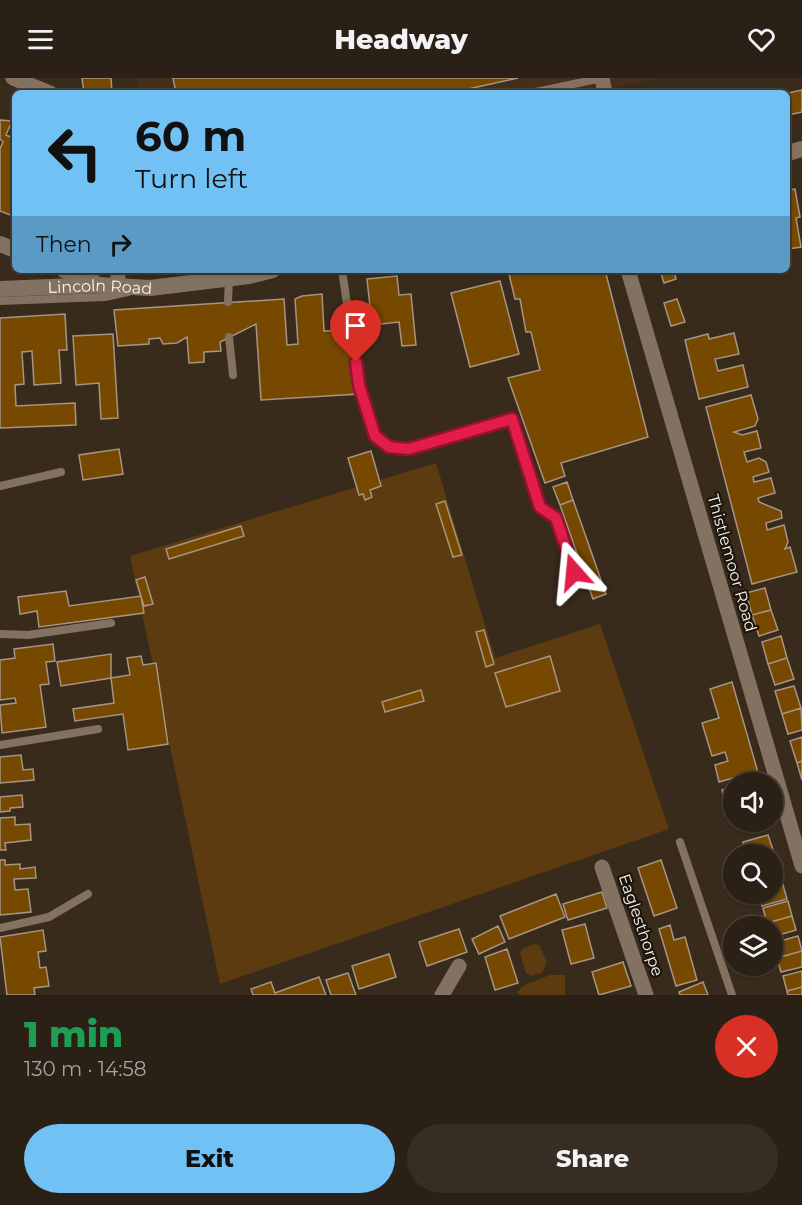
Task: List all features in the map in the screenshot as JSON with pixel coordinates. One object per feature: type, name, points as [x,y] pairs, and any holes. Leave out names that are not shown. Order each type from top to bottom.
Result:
[{"type":"street","points":[[13,78],[43,90]]},
{"type":"street","points":[[71,273],[100,285]]},
{"type":"street","name":"Lincoln Road","points":[[0,289],[100,285],[118,278],[150,288],[256,273]]},
{"type":"street","name":"Thistlemoor Road","points":[[629,273],[802,866]]},
{"type":"street","name":"Eaglesthorpe","points":[[602,867],[646,995]]},
{"type":"street","points":[[442,995],[459,966]]},
{"type":"lane","points":[[545,90],[602,78]]},
{"type":"lane","points":[[342,273],[359,385],[375,436],[389,447],[409,449],[512,419],[540,507],[556,518],[574,572]]},
{"type":"lane","points":[[228,302],[229,278]]},
{"type":"lane","points":[[0,301],[105,297],[150,288]]},
{"type":"lane","points":[[229,337],[233,375]]},
{"type":"lane","points":[[0,486],[62,472]]},
{"type":"lane","points":[[0,634],[28,636],[111,623]]},
{"type":"lane","points":[[0,745],[98,729]]},
{"type":"lane","points":[[680,842],[732,995]]},
{"type":"lane","points":[[0,928],[49,917],[88,894]]},
{"type":"shaded area","points":[[138,78],[661,78],[603,90],[136,90]]},
{"type":"shaded area","points":[[436,463],[495,658],[600,624],[669,829],[220,984],[130,556]]},
{"type":"shaded area","points":[[533,944],[539,945],[547,962],[542,973],[532,976],[526,973],[520,954],[522,949]]},
{"type":"shaded area","points":[[550,975],[565,975],[565,995],[520,995],[517,992],[525,985]]},
{"type":"building","points":[[82,78],[111,78],[112,90],[84,90]]},
{"type":"building","points":[[173,78],[518,78],[464,90],[175,90]]},
{"type":"building","points":[[802,90],[802,112],[790,115],[790,93]]},
{"type":"building","points":[[0,120],[12,121],[6,135],[12,138],[12,216],[0,211],[0,149],[3,142],[0,139]]},
{"type":"building","points":[[795,189],[800,217],[796,218],[801,247],[790,249],[790,190]]},
{"type":"building","points":[[509,273],[606,273],[648,437],[561,463],[565,476],[545,483],[508,378],[540,370],[531,332],[526,332],[520,299],[515,299]]},
{"type":"building","points":[[661,273],[675,273],[676,279],[664,283]]},
{"type":"building","points":[[397,276],[399,295],[411,294],[416,345],[402,346],[399,322],[372,325],[367,279]]},
{"type":"building","points":[[500,281],[519,354],[470,367],[451,293]]},
{"type":"building","points":[[322,294],[324,331],[347,330],[348,343],[352,343],[359,394],[261,400],[256,324],[220,342],[221,351],[204,352],[204,362],[189,363],[187,337],[177,343],[163,344],[160,338],[149,339],[149,344],[118,346],[114,310],[284,299],[287,345],[298,344],[295,299]]},
{"type":"building","points":[[677,299],[685,322],[671,326],[664,303]]},
{"type":"building","points":[[65,314],[67,350],[59,350],[61,383],[34,385],[32,351],[22,352],[24,384],[15,385],[16,406],[75,403],[76,425],[0,428],[0,318]]},
{"type":"building","points":[[734,333],[739,354],[715,359],[718,371],[743,365],[748,387],[699,399],[685,340],[708,334],[709,339]]},
{"type":"building","points":[[113,334],[118,418],[101,419],[99,383],[76,385],[73,336]]},
{"type":"building","points":[[751,395],[758,419],[755,426],[734,432],[742,435],[757,431],[761,448],[744,452],[747,462],[759,458],[766,462],[769,472],[753,477],[754,482],[771,478],[775,493],[758,498],[759,502],[781,511],[782,518],[766,523],[767,530],[784,525],[788,542],[785,549],[790,547],[797,572],[752,584],[706,407]]},
{"type":"building","points":[[119,449],[123,474],[83,480],[79,455]]},
{"type":"building","points":[[371,451],[381,486],[370,490],[372,497],[365,500],[363,494],[359,495],[348,458]]},
{"type":"building","points":[[567,482],[573,500],[560,505],[553,487]]},
{"type":"building","points":[[573,500],[606,594],[593,599],[560,505]]},
{"type":"building","points":[[445,501],[462,555],[453,557],[436,504]]},
{"type":"building","points":[[241,526],[244,536],[169,559],[166,549]]},
{"type":"building","points":[[145,577],[153,604],[144,606],[136,580]]},
{"type":"building","points":[[765,588],[771,610],[752,615],[746,593]]},
{"type":"building","points":[[66,591],[69,606],[141,596],[144,613],[39,627],[37,611],[20,614],[18,597]]},
{"type":"building","points":[[771,610],[778,630],[759,636],[752,615]]},
{"type":"building","points":[[484,630],[494,664],[486,667],[476,632]]},
{"type":"building","points":[[781,636],[787,658],[768,664],[762,642]]},
{"type":"building","points":[[53,644],[55,661],[46,662],[49,684],[40,685],[46,727],[2,733],[0,705],[16,703],[15,698],[0,700],[0,660],[15,658],[14,649]]},
{"type":"building","points":[[111,654],[111,678],[61,686],[57,662]]},
{"type":"building","points":[[141,656],[143,665],[156,663],[168,744],[128,750],[123,714],[75,721],[73,709],[114,703],[111,678],[130,675],[127,658]]},
{"type":"building","points":[[550,656],[560,691],[506,707],[495,673]]},
{"type":"building","points":[[787,658],[794,679],[775,685],[768,664]]},
{"type":"building","points":[[732,682],[758,772],[723,772],[723,781],[719,782],[715,765],[728,761],[725,752],[712,756],[702,723],[719,718],[710,689]]},
{"type":"building","points":[[794,686],[801,708],[782,714],[775,691]]},
{"type":"building","points":[[421,690],[424,701],[385,712],[382,702]]},
{"type":"building","points":[[801,708],[802,730],[788,734],[782,714]]},
{"type":"building","points":[[802,737],[802,761],[797,763],[790,741]]},
{"type":"building","points":[[21,755],[23,770],[33,769],[34,780],[0,783],[0,757]]},
{"type":"building","points":[[802,761],[802,780],[797,763]]},
{"type":"building","points":[[22,795],[23,807],[0,812],[0,797]]},
{"type":"building","points":[[15,817],[15,825],[30,824],[31,840],[5,843],[6,850],[0,850],[0,818]]},
{"type":"building","points":[[768,835],[771,844],[744,844],[743,842]]},
{"type":"building","points":[[0,860],[5,860],[5,865],[20,864],[20,869],[35,867],[36,878],[14,879],[15,890],[28,889],[31,912],[0,915]]},
{"type":"building","points":[[661,860],[677,908],[654,916],[638,868]]},
{"type":"building","points":[[783,885],[787,899],[783,900]]},
{"type":"building","points":[[602,892],[607,908],[568,920],[563,904]]},
{"type":"building","points":[[556,894],[565,917],[509,939],[500,916]]},
{"type":"building","points":[[788,901],[792,916],[783,919],[783,916],[765,916],[763,908]]},
{"type":"building","points":[[792,916],[796,930],[783,934],[783,919]]},
{"type":"building","points":[[585,924],[594,958],[571,964],[562,930]]},
{"type":"building","points":[[670,925],[674,940],[685,937],[697,980],[676,986],[659,929]]},
{"type":"building","points":[[498,926],[505,942],[479,954],[472,939]]},
{"type":"building","points":[[459,929],[467,952],[427,966],[419,942]]},
{"type":"building","points":[[43,930],[46,951],[38,952],[40,968],[46,967],[49,986],[34,988],[35,995],[7,995],[0,937]]},
{"type":"building","points":[[798,936],[802,951],[783,956],[783,940]]},
{"type":"building","points":[[507,949],[518,983],[495,990],[485,957]]},
{"type":"building","points":[[802,951],[802,967],[783,972],[783,956]]},
{"type":"building","points":[[389,954],[396,977],[359,989],[352,966]]},
{"type":"building","points":[[623,962],[631,986],[599,995],[592,972]]},
{"type":"building","points":[[802,971],[802,987],[787,991],[783,976]]},
{"type":"building","points":[[348,973],[356,995],[331,995],[326,980]]},
{"type":"building","points":[[319,977],[326,995],[253,995],[251,989],[271,982],[275,993]]},
{"type":"building","points":[[703,982],[708,995],[680,995],[679,992]]},
{"type":"building","points":[[802,987],[802,995],[788,995],[787,991]]},
{"type":"route","points":[[356,362],[359,385],[375,436],[389,447],[409,449],[512,419],[540,507],[556,518],[574,572]]}]
